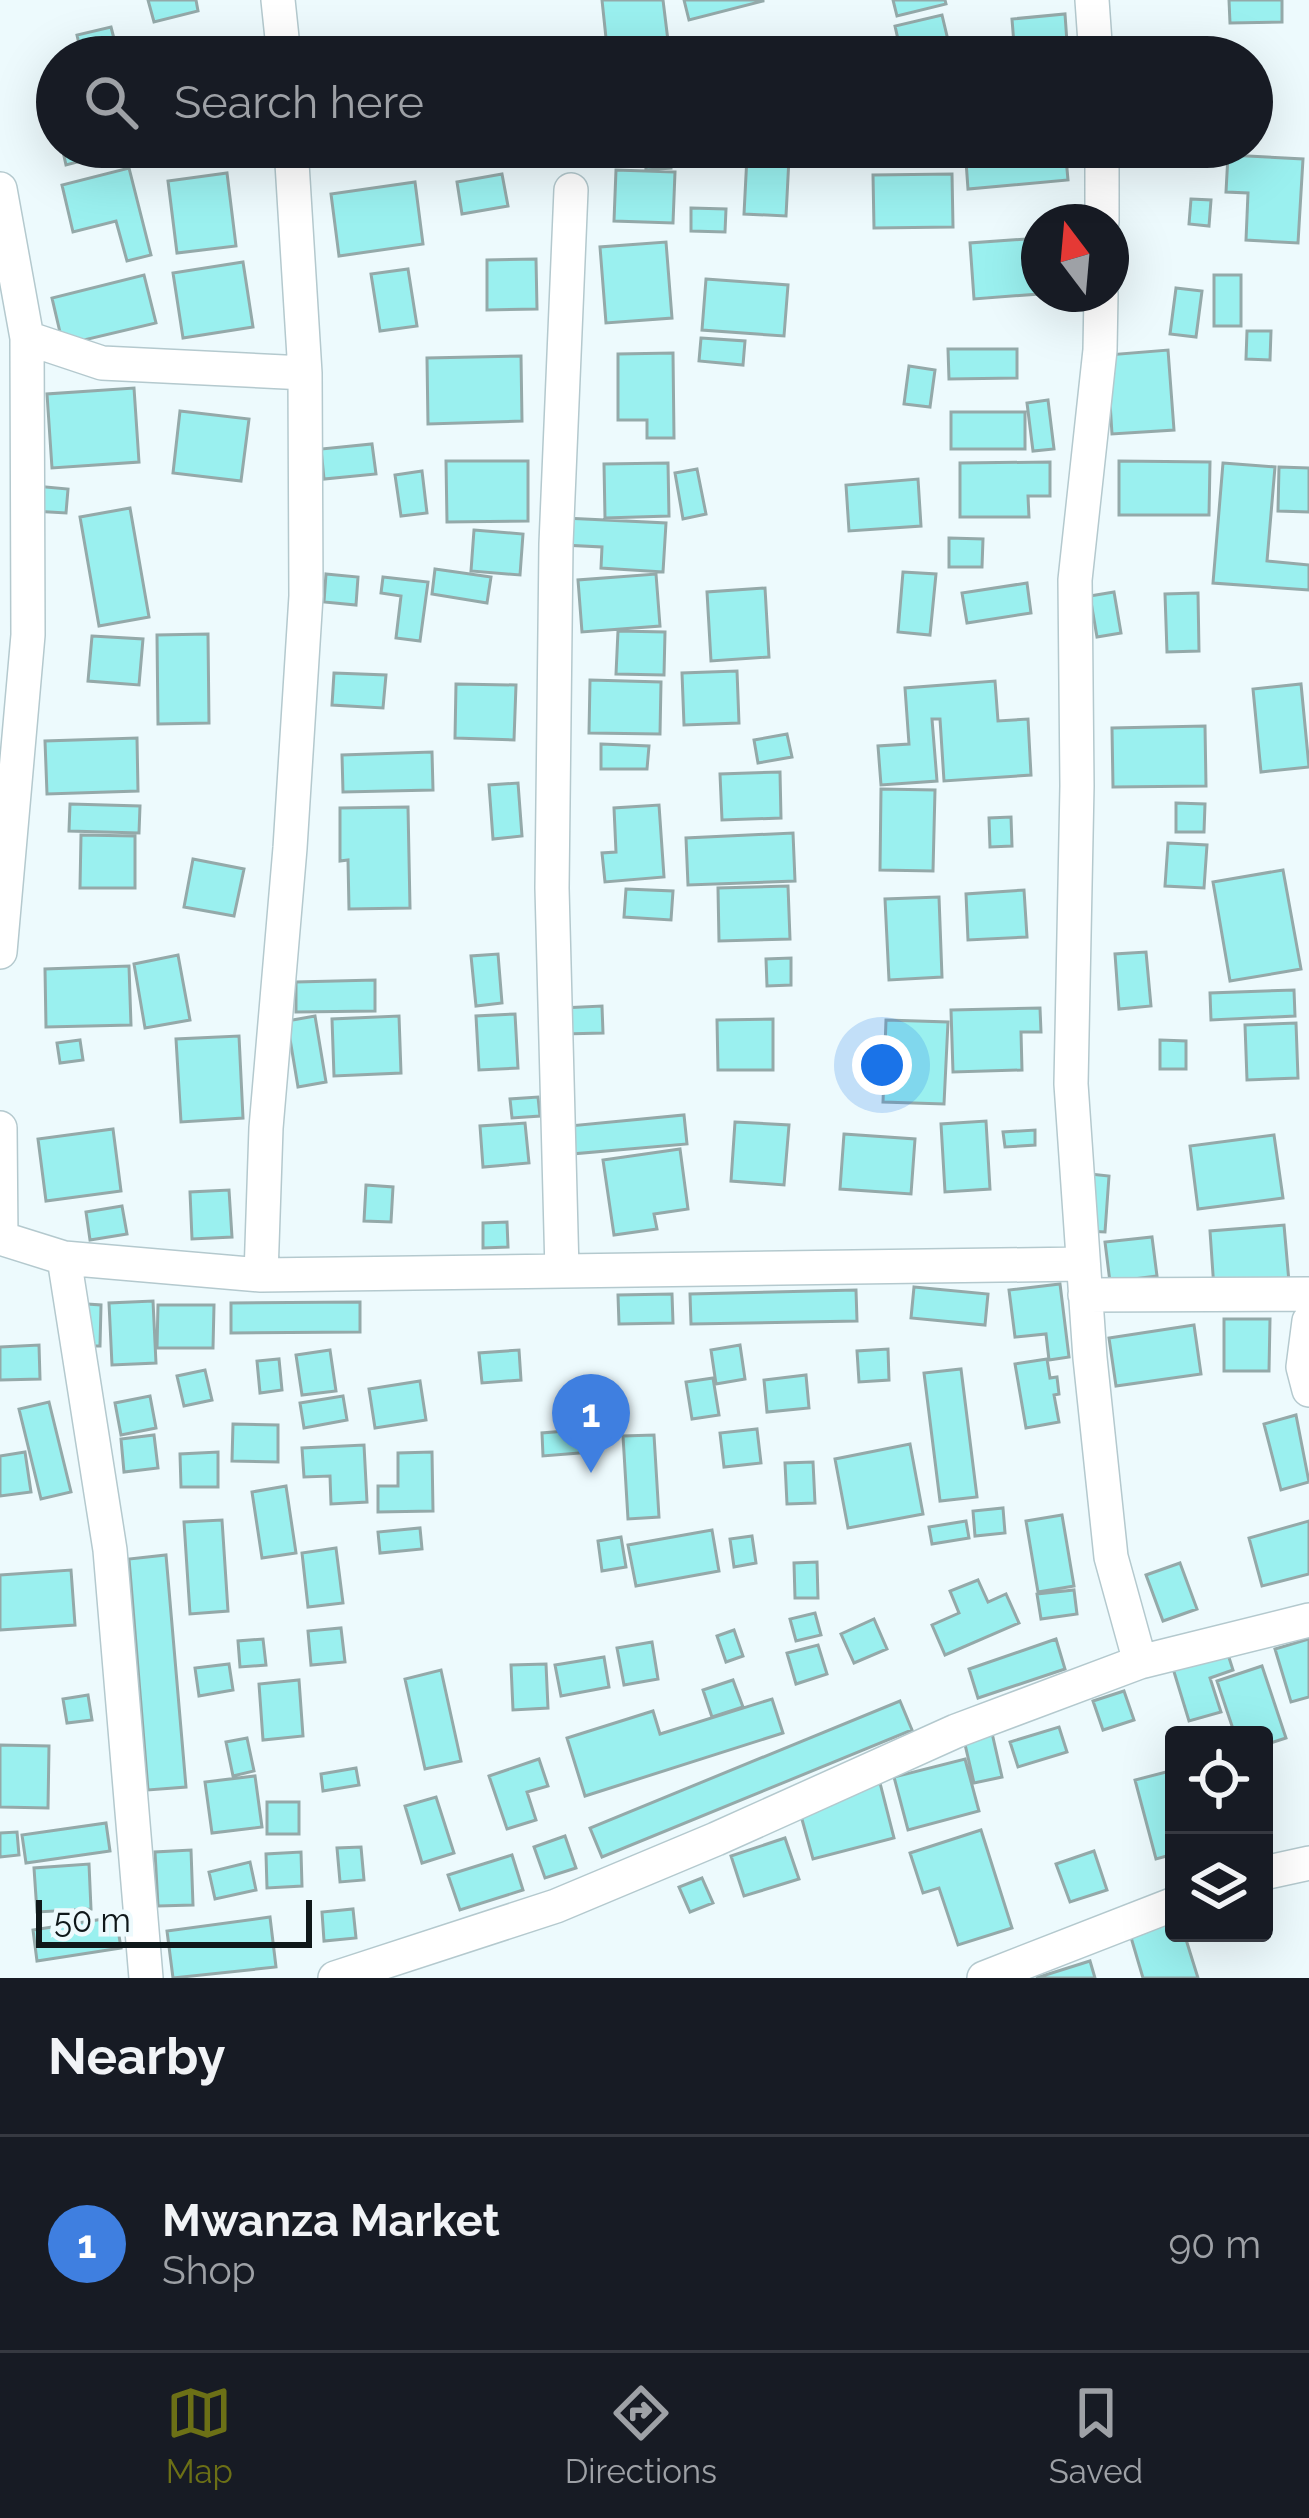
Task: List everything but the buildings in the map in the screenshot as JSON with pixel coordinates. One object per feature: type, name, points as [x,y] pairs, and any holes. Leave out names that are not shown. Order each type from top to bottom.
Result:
[{"type":"street","points":[[278,0],[282,36]]},
{"type":"street","points":[[1092,0],[1095,36]]},
{"type":"street","points":[[261,1275],[266,1128],[306,596],[305,373],[292,168]]},
{"type":"street","points":[[1102,168],[1102,204]]},
{"type":"street","points":[[0,189],[27,338],[28,635],[0,952]]},
{"type":"street","points":[[562,1271],[551,888],[556,544],[571,190]]},
{"type":"street","points":[[1101,312],[1075,580],[1077,786],[1071,1084],[1084,1279],[1112,1557],[1140,1661]]},
{"type":"street","points":[[27,338],[102,363],[305,373]]},
{"type":"street","points":[[0,1128],[1,1238],[64,1258],[261,1275],[562,1271],[1084,1279],[1309,1294]]},
{"type":"street","points":[[64,1258],[110,1550],[146,1978]]},
{"type":"street","points":[[1309,1321],[1303,1367],[1309,1390]]},
{"type":"street","points":[[335,1978],[556,1906],[956,1731],[1140,1661],[1309,1620]]},
{"type":"street","points":[[1273,1871],[1309,1863]]},
{"type":"street","points":[[984,1978],[1165,1908]]},
{"type":"place","name":"Mwanza Market","points":[[591,1473]]}]
